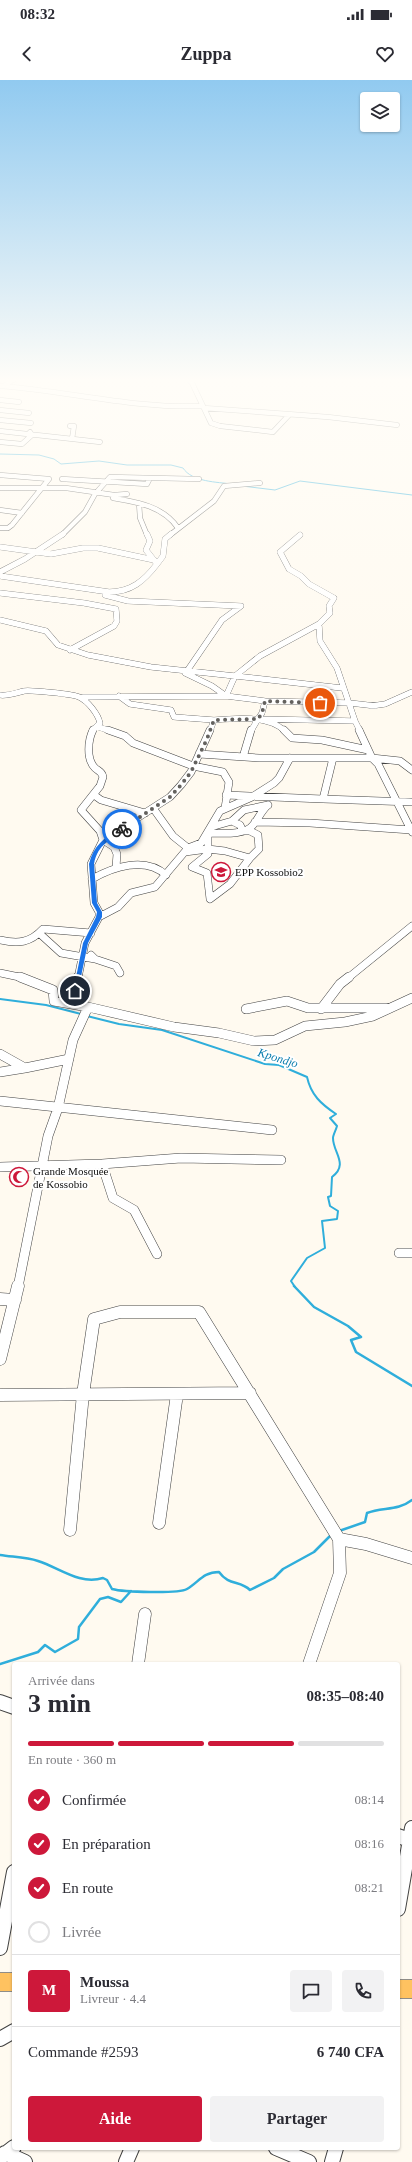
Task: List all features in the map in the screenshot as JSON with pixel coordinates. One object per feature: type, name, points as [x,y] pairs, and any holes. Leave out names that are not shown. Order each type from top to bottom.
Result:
[{"type":"main road","points":[[0,1982],[12,1982]]},
{"type":"main road","points":[[400,1989],[412,1989]]},
{"type":"street","points":[[0,528],[11,527],[48,479],[2,475]]},
{"type":"street","points":[[0,572],[36,552],[73,525],[110,477]]},
{"type":"street","points":[[85,480],[110,477],[199,479]]},
{"type":"street","points":[[62,479],[147,484],[150,478]]},
{"type":"street","points":[[0,576],[113,593],[126,591],[145,580],[155,562],[162,556],[164,542],[178,528],[214,501],[224,486],[260,483]]},
{"type":"street","points":[[0,488],[66,488],[139,503],[155,507],[168,516],[178,528]]},
{"type":"street","points":[[95,495],[127,494]]},
{"type":"street","points":[[139,503],[139,516],[150,541],[146,550],[155,562]]},
{"type":"street","points":[[0,510],[22,513]]},
{"type":"street","points":[[226,696],[235,676],[260,656],[319,624],[330,613],[329,606],[334,598],[309,584],[301,576],[289,569],[280,552],[300,535]]},
{"type":"street","points":[[0,547],[54,553],[91,547],[155,562]]},
{"type":"street","points":[[97,590],[108,597],[128,601],[242,606],[222,620],[187,671]]},
{"type":"street","points":[[0,593],[84,603],[116,609],[116,621],[114,626],[70,650]]},
{"type":"street","points":[[0,620],[32,626],[46,631],[54,642],[70,650],[129,663],[178,670],[342,688]]},
{"type":"street","points":[[319,624],[318,635],[325,650],[337,666],[342,688],[350,703],[355,721],[372,758],[378,764],[411,831]]},
{"type":"street","points":[[178,670],[212,686],[226,696]]},
{"type":"street","points":[[0,695],[8,696],[30,691],[83,698],[119,696],[226,696],[265,701],[350,703],[376,706]]},
{"type":"street","points":[[344,721],[359,707],[385,704],[411,693]]},
{"type":"street","points":[[119,696],[130,704],[171,710],[174,717],[184,719],[355,721]]},
{"type":"street","points":[[83,698],[101,720],[98,727],[92,732],[89,752],[94,766],[102,772],[103,778],[94,795],[88,800],[81,810],[100,831],[103,840]]},
{"type":"street","points":[[243,757],[250,733],[262,713],[265,701]]},
{"type":"street","points":[[258,719],[283,729],[292,738],[322,740],[368,750]]},
{"type":"street","points":[[72,1004],[85,949],[99,917],[99,912],[94,903],[92,879],[93,858],[103,840],[153,808],[176,791],[186,780],[214,720]]},
{"type":"street","points":[[98,727],[125,736],[133,743],[156,750],[193,766],[223,772],[229,782],[225,808]]},
{"type":"street","points":[[199,754],[243,757],[372,758],[412,761]]},
{"type":"street","points":[[99,917],[118,907],[131,893],[155,887],[162,881],[187,850],[201,843],[220,811],[252,797],[274,783],[279,778],[290,758]]},
{"type":"street","points":[[323,799],[333,758]]},
{"type":"street","points":[[400,761],[412,770]]},
{"type":"street","points":[[243,831],[252,827],[258,814],[269,801],[274,783]]},
{"type":"street","points":[[94,795],[101,800],[145,813]]},
{"type":"street","points":[[226,796],[252,797],[269,801]]},
{"type":"street","points":[[209,830],[232,821],[244,810],[269,801],[323,799],[412,802]]},
{"type":"street","points":[[153,808],[172,836],[187,850],[208,848],[227,850],[250,858]]},
{"type":"street","points":[[232,821],[240,825],[243,831]]},
{"type":"street","points":[[255,822],[310,823],[411,831]]},
{"type":"street","points":[[209,830],[250,831],[258,835],[259,849],[244,863],[240,872],[224,889],[210,899],[207,874],[192,867],[208,854],[209,830]]},
{"type":"street","points":[[103,840],[110,842],[116,848],[118,858],[116,867]]},
{"type":"street","points":[[92,879],[116,867],[128,865],[160,870],[166,875]]},
{"type":"street","points":[[321,1009],[340,984],[412,926]]},
{"type":"street","points":[[0,940],[17,944],[25,943],[43,929],[91,933]]},
{"type":"street","points":[[39,933],[61,954],[95,960],[116,966],[120,973]]},
{"type":"street","points":[[85,949],[95,960]]},
{"type":"street","points":[[0,973],[28,978],[53,990],[54,1001],[174,1028],[219,1033],[254,1041],[275,1040],[305,1026],[345,1022],[372,1016],[412,998]]},
{"type":"street","points":[[246,1009],[287,1002],[308,1008],[321,1009],[392,1007]]},
{"type":"street","points":[[0,1359],[15,1300],[48,1136],[58,1108],[73,1040],[88,1008]]},
{"type":"street","points":[[0,1054],[25,1068]]},
{"type":"street","points":[[0,1072],[69,1059]]},
{"type":"street","points":[[0,1101],[272,1130]]},
{"type":"street","points":[[0,1168],[42,1165],[102,1164],[181,1158],[281,1160]]},
{"type":"street","points":[[102,1164],[113,1198],[134,1210],[157,1254]]},
{"type":"street","points":[[398,1254],[412,1253]]},
{"type":"street","points":[[0,1299],[15,1300]]},
{"type":"street","points":[[70,1530],[83,1394],[94,1319],[120,1312],[199,1312],[338,1537],[340,1573],[310,1662]]},
{"type":"street","points":[[0,1395],[250,1393]]},
{"type":"street","points":[[159,1523],[177,1394]]},
{"type":"street","points":[[338,1537],[412,1558]]},
{"type":"street","points":[[138,1662],[145,1614]]},
{"type":"street","points":[[0,1702],[12,1706]]},
{"type":"street","points":[[400,1894],[408,1836]]},
{"type":"street","points":[[0,1948],[12,1883]]},
{"type":"street","points":[[0,2039],[12,2032]]},
{"type":"street","points":[[126,2162],[131,2150]]},
{"type":"street","points":[[281,2150],[309,2162]]},
{"type":"street","points":[[332,2162],[335,2150]]},
{"type":"street","points":[[6,2153],[25,2162]]},
{"type":"waterway","points":[[191,475],[212,482],[232,484]]},
{"type":"waterway","points":[[242,486],[275,490],[300,481],[412,495]]},
{"type":"waterway","name":"Kpondjo","points":[[0,999],[46,1005],[81,1014]]},
{"type":"waterway","name":"Kpondjo","points":[[87,1016],[119,1024],[162,1030],[265,1064],[279,1065],[307,1077],[311,1089],[317,1098],[336,1114],[330,1118],[337,1126],[333,1138],[340,1163],[337,1172],[332,1177],[331,1196],[328,1197],[330,1206],[338,1211],[337,1219],[322,1221],[325,1248],[307,1258],[291,1281],[295,1287]]},
{"type":"waterway","name":"Kpondjo","points":[[294,1286],[314,1307],[348,1326],[361,1337],[351,1340],[356,1352],[412,1386]]},
{"type":"waterway","points":[[339,1531],[365,1522],[367,1513],[401,1506],[412,1500]]},
{"type":"waterway","points":[[131,1591],[182,1591],[214,1572],[219,1572],[227,1579],[250,1590],[274,1578],[283,1569],[314,1552],[331,1535]]},
{"type":"waterway","points":[[0,1555],[38,1561],[78,1578],[94,1580],[103,1578],[107,1580],[112,1589],[131,1591]]},
{"type":"waterway","points":[[0,1664],[38,1652],[45,1645],[55,1652],[78,1639],[79,1627],[100,1599],[108,1597],[121,1602],[131,1591]]},
{"type":"way so far","points":[[122,829],[170,797],[186,780],[207,739],[214,720],[237,718],[258,719],[261,717],[265,706],[265,701],[320,703]]},
{"type":"place","name":"EPP Kossobio2","points":[[221,872]]},
{"type":"place","name":"Grande Mosquée de Kossobio","points":[[19,1177]]},
{"type":"route","points":[[75,991],[83,962],[86,943],[91,933],[90,930],[99,917],[99,912],[94,903],[91,864],[103,840],[122,829]]}]
